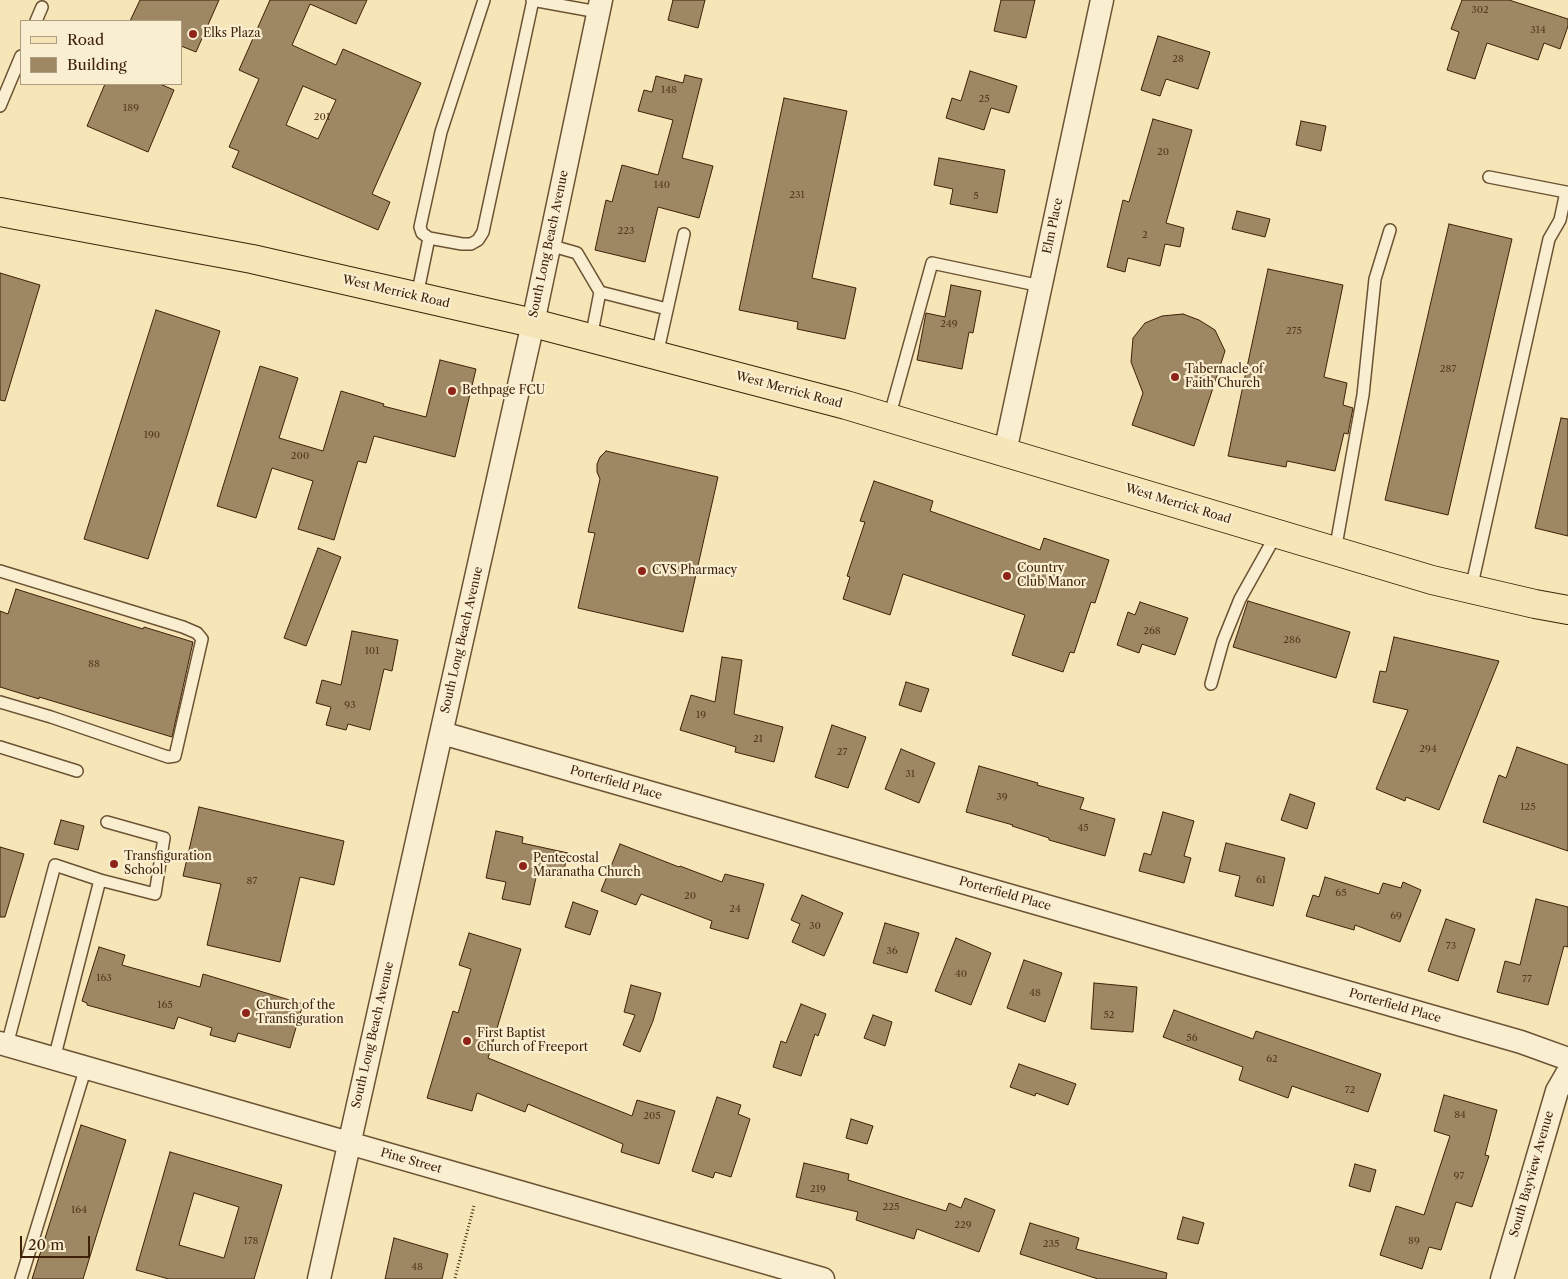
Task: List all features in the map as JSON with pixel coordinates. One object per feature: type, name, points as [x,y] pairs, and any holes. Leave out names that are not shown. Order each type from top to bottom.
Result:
[{"type":"main road","name":"West Merrick Road","points":[[0,212],[252,259],[533,323],[889,418],[1432,580],[1568,610]]},
{"type":"street","name":"Elm Place","points":[[1005,452],[1102,0]]},
{"type":"street","name":"South Long Beach Avenue","points":[[319,1279],[533,323],[600,6]]},
{"type":"street","name":"Porterfield Place","points":[[442,733],[1521,1042],[1568,1059]]},
{"type":"street","name":"Pine Street","points":[[4,1044],[823,1279]]},
{"type":"street","name":"South Bayview Avenue","points":[[1502,1279],[1557,1091],[1568,1072]]},
{"type":"lane","points":[[484,0],[441,132],[420,227],[422,233],[429,238],[462,244],[471,244],[478,240],[483,232],[532,0],[600,6]]},
{"type":"lane","points":[[36,20],[42,7]]},
{"type":"lane","points":[[0,106],[20,58]]},
{"type":"lane","points":[[1470,589],[1549,239],[1560,220],[1567,193],[1489,176]]},
{"type":"lane","points":[[1335,551],[1363,395],[1375,279],[1390,230]]},
{"type":"lane","points":[[657,355],[684,234]]},
{"type":"lane","points":[[417,296],[429,238]]},
{"type":"lane","points":[[549,245],[577,253],[600,292],[591,338]]},
{"type":"lane","points":[[889,418],[932,263],[1041,286]]},
{"type":"lane","points":[[600,292],[667,309]]},
{"type":"lane","points":[[1211,684],[1223,641],[1240,599],[1277,533]]},
{"type":"lane","points":[[0,571],[183,627],[197,633],[202,639],[175,756],[168,757],[51,717],[0,702]]},
{"type":"lane","points":[[0,747],[78,771]]},
{"type":"lane","points":[[4,1044],[55,865],[100,880],[155,894],[164,838],[107,822]]},
{"type":"lane","points":[[54,1059],[100,880]]},
{"type":"lane","points":[[21,1279],[86,1067]]},
{"type":"path","points":[[455,1278],[474,1206]]},
{"type":"building","name":"Elks Plaza","points":[[140,0],[219,0],[196,52],[182,46],[182,20],[130,20]]},
{"type":"building","points":[[270,0],[367,0],[356,24],[310,4],[292,45],[336,65],[343,49],[421,83],[372,194],[390,202],[378,230],[232,167],[239,151],[229,147],[259,79],[239,70]],"holes":[[[303,86],[336,100],[318,139],[286,125]]]},
{"type":"building","points":[[673,0],[705,0],[698,28],[668,20]]},
{"type":"building","points":[[1001,0],[1035,0],[1026,38],[994,31]]},
{"type":"building","points":[[1462,0],[1509,0],[1568,19],[1568,26],[1560,49],[1544,43],[1538,60],[1487,43],[1475,79],[1447,70],[1459,32],[1451,29]]},
{"type":"building","points":[[1158,36],[1210,52],[1198,89],[1166,79],[1160,96],[1141,90]]},
{"type":"building","points":[[970,71],[1017,86],[1009,113],[991,108],[984,130],[946,118],[952,98],[961,101]]},
{"type":"building","points":[[685,75],[702,79],[682,158],[713,166],[699,218],[658,207],[645,262],[595,250],[606,200],[612,202],[622,165],[658,175],[673,120],[638,111],[644,90],[652,92],[656,76],[683,83]]},
{"type":"building","points":[[105,85],[162,85],[174,90],[148,152],[87,126]]},
{"type":"building","points":[[784,98],[847,111],[812,278],[856,288],[845,339],[797,329],[798,322],[739,310]]},
{"type":"building","points":[[1153,119],[1192,130],[1166,223],[1184,228],[1180,247],[1165,244],[1160,266],[1128,258],[1125,272],[1107,267],[1123,200],[1129,202]]},
{"type":"building","points":[[1301,121],[1326,126],[1321,151],[1296,145]]},
{"type":"building","points":[[939,158],[1005,170],[997,213],[950,204],[953,189],[934,185]]},
{"type":"building","points":[[1237,211],[1270,219],[1265,237],[1232,229]]},
{"type":"building","points":[[1449,224],[1512,239],[1448,515],[1385,500]]},
{"type":"building","points":[[1268,269],[1343,285],[1324,377],[1347,383],[1343,405],[1353,408],[1348,434],[1344,433],[1335,471],[1287,461],[1286,467],[1228,456]]},
{"type":"building","points":[[0,273],[40,285],[5,401],[0,400]]},
{"type":"building","points":[[951,285],[981,291],[973,333],[969,332],[962,369],[917,360],[926,313],[945,317]]},
{"type":"building","points":[[156,310],[220,331],[148,559],[84,539]]},
{"type":"building","points":[[1183,314],[1199,320],[1215,330],[1225,351],[1194,446],[1132,425],[1143,393],[1131,362],[1133,338],[1145,323],[1162,316]]},
{"type":"building","points":[[440,360],[476,369],[455,457],[374,436],[366,463],[358,461],[334,540],[298,529],[313,481],[272,468],[256,518],[217,506],[260,366],[298,378],[279,438],[323,451],[341,391],[384,404],[383,406],[426,417]]},
{"type":"building","points":[[1561,418],[1568,419],[1568,536],[1535,528]]},
{"type":"building","name":"CVS Pharmacy","points":[[606,451],[718,477],[683,632],[578,608],[595,533],[588,532],[600,479],[597,472],[597,464],[600,457]]},
{"type":"building","name":"Country Club Manor","points":[[874,481],[933,501],[930,511],[1040,550],[1044,538],[1109,560],[1095,603],[1091,602],[1074,653],[1070,652],[1063,672],[1012,655],[1025,615],[903,574],[890,615],[843,599],[850,577],[847,576],[865,522],[860,521]]},
{"type":"building","points":[[318,548],[341,557],[306,646],[284,638]]},
{"type":"building","points":[[16,589],[143,629],[144,627],[193,642],[172,737],[0,687],[0,611],[8,614]]},
{"type":"building","points":[[1248,601],[1350,632],[1336,678],[1233,647]]},
{"type":"building","points":[[1140,602],[1188,618],[1175,655],[1142,644],[1139,653],[1117,645],[1128,612],[1135,615]]},
{"type":"building","points":[[352,631],[398,640],[392,671],[384,669],[370,730],[348,724],[346,730],[326,725],[331,707],[316,703],[322,680],[341,685]]},
{"type":"building","points":[[1394,637],[1499,661],[1439,810],[1406,797],[1405,801],[1376,789],[1408,710],[1373,702],[1380,671],[1386,672]]},
{"type":"building","points":[[722,657],[742,660],[734,714],[783,727],[774,762],[735,752],[736,747],[680,730],[691,695],[715,702]]},
{"type":"building","points":[[906,682],[929,689],[921,712],[899,705]]},
{"type":"building","points":[[832,725],[866,737],[848,788],[815,777]]},
{"type":"building","points":[[1517,747],[1568,765],[1568,851],[1483,822],[1499,775],[1506,778]]},
{"type":"building","points":[[901,749],[935,763],[919,803],[885,789]]},
{"type":"building","points":[[979,766],[1084,798],[1080,809],[1115,819],[1105,856],[1049,840],[1049,838],[1013,825],[966,812]]},
{"type":"building","points":[[1290,794],[1315,803],[1307,829],[1281,820]]},
{"type":"building","points":[[199,807],[344,841],[334,885],[300,877],[280,962],[207,945],[221,884],[183,876]]},
{"type":"building","points":[[1163,812],[1194,821],[1184,856],[1191,858],[1184,883],[1139,871],[1144,853],[1151,855]]},
{"type":"building","points":[[61,820],[84,826],[78,850],[54,844]]},
{"type":"building","points":[[496,831],[523,837],[522,843],[568,853],[562,878],[537,873],[530,905],[502,899],[506,882],[486,878]]},
{"type":"building","points":[[1226,843],[1285,858],[1273,906],[1235,896],[1240,876],[1219,871]]},
{"type":"building","points":[[620,844],[722,882],[725,874],[764,884],[748,939],[710,928],[712,921],[641,894],[636,905],[601,891]]},
{"type":"building","points":[[0,847],[24,854],[5,917],[0,917]]},
{"type":"building","points":[[1325,877],[1379,894],[1383,883],[1401,888],[1403,882],[1421,890],[1400,942],[1355,925],[1354,930],[1306,916],[1313,895],[1319,897]]},
{"type":"building","points":[[802,895],[843,913],[824,956],[792,942],[800,924],[791,920]]},
{"type":"building","points":[[1536,899],[1568,907],[1568,947],[1564,946],[1548,1005],[1497,992],[1505,961],[1520,965]]},
{"type":"building","points":[[573,902],[598,911],[590,935],[565,927]]},
{"type":"building","points":[[1446,919],[1475,929],[1458,981],[1428,971]]},
{"type":"building","points":[[885,923],[919,933],[907,973],[873,963]]},
{"type":"building","points":[[469,933],[521,949],[488,1058],[632,1116],[637,1100],[675,1111],[659,1164],[621,1152],[623,1144],[528,1104],[525,1112],[477,1093],[472,1111],[427,1098],[453,1011],[458,1013],[471,969],[459,965]]},
{"type":"building","points":[[956,938],[991,953],[971,1005],[935,991]]},
{"type":"building","points":[[99,947],[125,955],[122,965],[200,987],[203,974],[303,1004],[290,1048],[238,1033],[235,1042],[210,1035],[212,1028],[178,1017],[174,1029],[87,1005],[87,1003],[82,1001]]},
{"type":"building","points":[[1024,960],[1062,973],[1045,1022],[1007,1008]]},
{"type":"building","points":[[1094,983],[1137,987],[1133,1032],[1091,1029]]},
{"type":"building","points":[[631,985],[661,993],[653,1021],[640,1052],[623,1045],[635,1015],[624,1012]]},
{"type":"building","points":[[801,1004],[826,1014],[818,1036],[815,1034],[801,1076],[773,1067],[781,1041],[786,1043]]},
{"type":"building","points":[[1174,1010],[1253,1039],[1256,1031],[1381,1074],[1368,1112],[1292,1086],[1288,1098],[1239,1080],[1243,1067],[1163,1037]]},
{"type":"building","points":[[873,1015],[892,1022],[885,1046],[864,1038]]},
{"type":"building","points":[[1019,1064],[1076,1084],[1068,1105],[1036,1093],[1035,1096],[1010,1087]]},
{"type":"building","points":[[1444,1095],[1497,1110],[1485,1155],[1489,1156],[1472,1207],[1456,1202],[1441,1250],[1429,1247],[1422,1269],[1380,1255],[1396,1206],[1424,1215],[1450,1136],[1434,1131]]},
{"type":"building","points":[[717,1097],[741,1105],[738,1114],[750,1119],[731,1177],[715,1172],[713,1178],[692,1171]]},
{"type":"building","points":[[851,1119],[873,1126],[867,1144],[846,1138]]},
{"type":"building","points":[[81,1125],[126,1140],[83,1279],[32,1279]]},
{"type":"building","points":[[170,1152],[282,1185],[254,1279],[169,1279],[136,1270]],"holes":[[[194,1193],[239,1207],[224,1258],[179,1245]]]},
{"type":"building","points":[[804,1163],[849,1174],[848,1180],[946,1211],[949,1203],[961,1208],[965,1198],[995,1210],[979,1252],[917,1229],[914,1239],[856,1220],[858,1212],[796,1197]]},
{"type":"building","points":[[1355,1164],[1376,1170],[1370,1192],[1349,1186]]},
{"type":"building","points":[[1183,1217],[1204,1223],[1198,1244],[1177,1239]]},
{"type":"building","points":[[1030,1223],[1079,1238],[1076,1249],[1167,1273],[1166,1279],[1098,1279],[1020,1254]]},
{"type":"building","points":[[394,1238],[448,1254],[442,1279],[385,1279]]},
{"type":"place","name":"Elks Plaza","points":[[193,34]]},
{"type":"place","name":"Tabernacle of Faith Church","points":[[1175,377]]},
{"type":"place","name":"Bethpage FCU","points":[[452,391]]},
{"type":"place","name":"CVS Pharmacy","points":[[642,571]]},
{"type":"place","name":"Country Club Manor","points":[[1007,576]]},
{"type":"place","name":"Transfiguration School","points":[[114,864]]},
{"type":"place","name":"Pentecostal Maranatha Church","points":[[523,866]]},
{"type":"place","name":"Church of the Transfiguration","points":[[246,1013]]},
{"type":"place","name":"First Baptist Church of Freeport","points":[[467,1041]]}]
